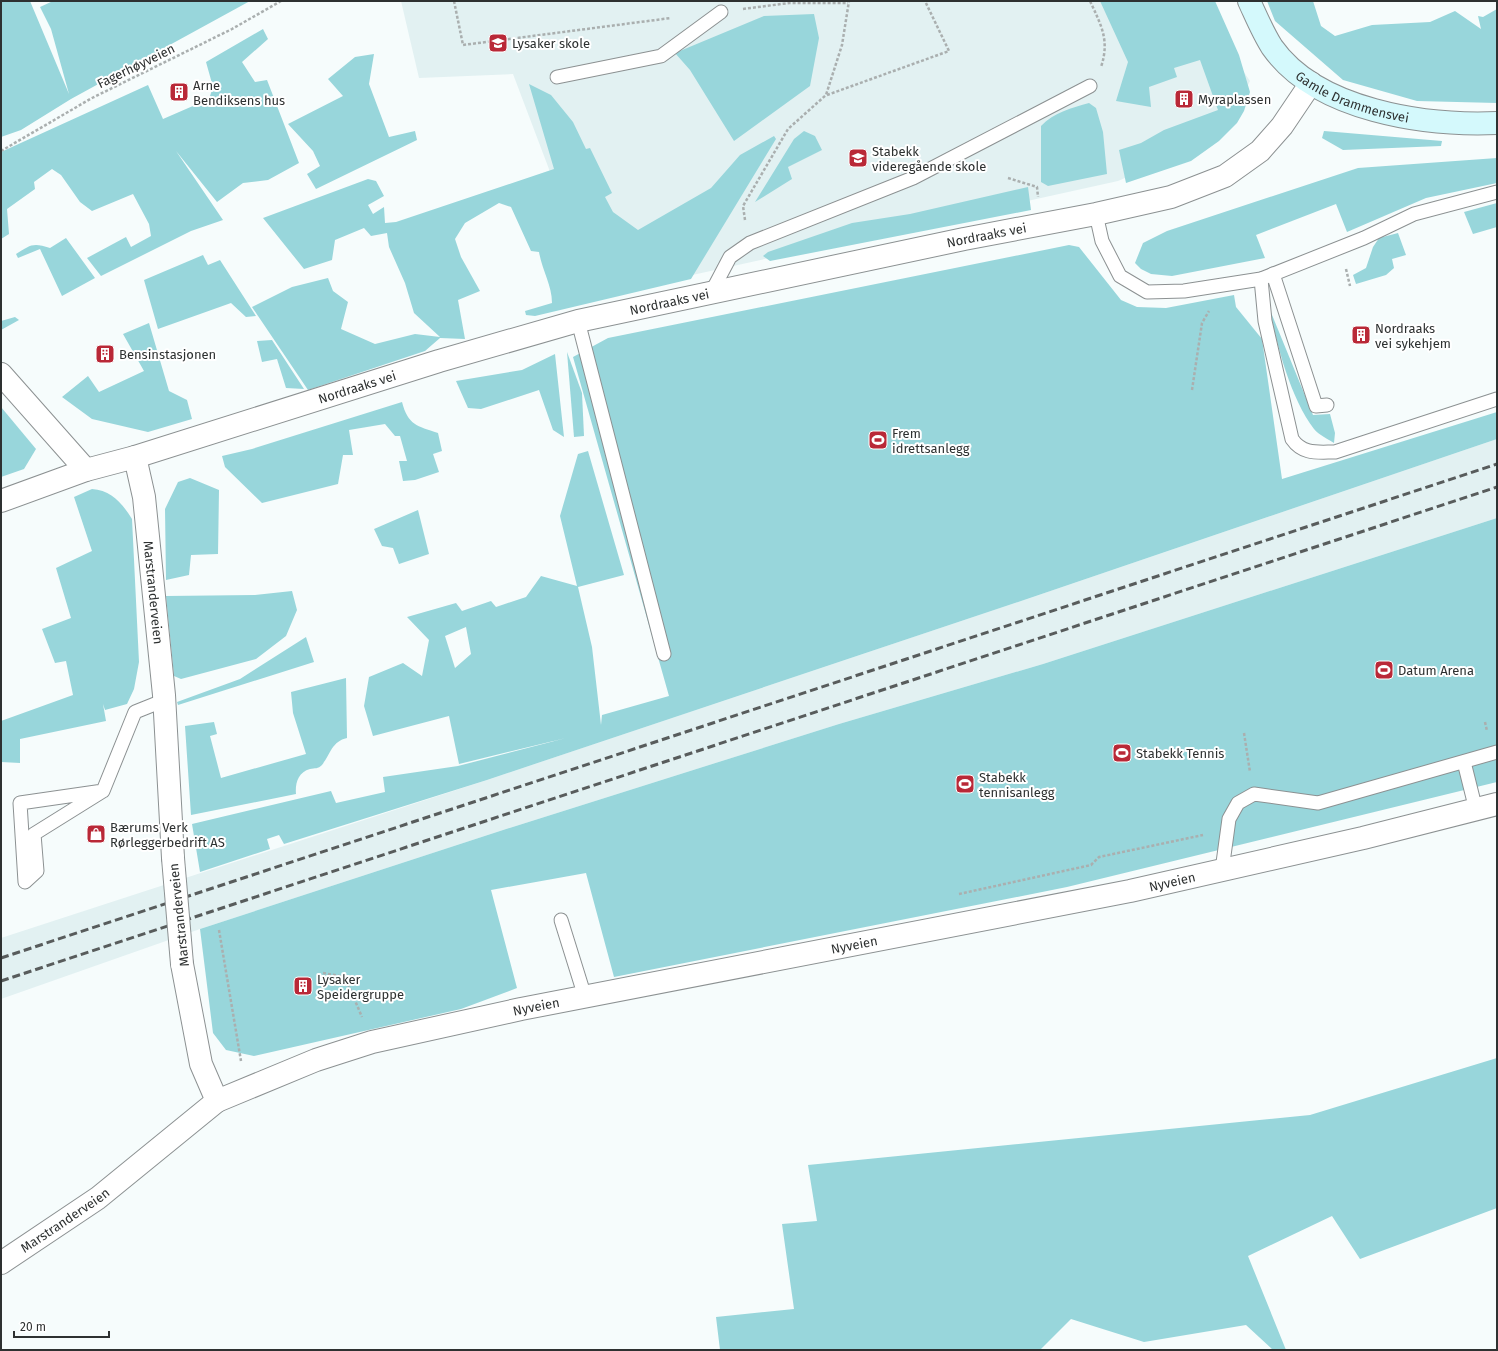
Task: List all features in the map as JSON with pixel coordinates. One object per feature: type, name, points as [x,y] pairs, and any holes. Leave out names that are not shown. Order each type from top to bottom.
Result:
[{"type":"main road","name":"Gamle Drammensvei","points":[[1249,1],[1273,47],[1289,65],[1311,83],[1333,96],[1391,114],[1439,121],[1497,123]]},
{"type":"street","name":"Nordraaks vei","points":[[1,501],[86,470],[135,457],[432,364],[578,321],[964,239],[1096,214],[1171,197],[1226,176],[1260,151],[1282,126],[1311,83]]},
{"type":"street","points":[[1,374],[86,470]]},
{"type":"street","name":"Marstranderveien","points":[[1,1263],[98,1198],[217,1101],[201,1064],[182,964],[173,858],[165,700],[144,497],[135,457]]},
{"type":"street","name":"Nyveien","points":[[217,1101],[316,1060],[372,1042],[585,997],[1123,893],[1497,804]]},
{"type":"lane","points":[[557,77],[661,56],[721,12]]},
{"type":"lane","points":[[711,293],[730,257],[750,243],[913,178],[1090,86]]},
{"type":"lane","points":[[1096,214],[1102,241],[1120,276],[1147,292],[1184,291],[1224,285],[1267,276],[1364,238],[1414,214],[1497,192]]},
{"type":"lane","points":[[1267,276],[1265,321],[1292,439],[1298,448],[1311,452],[1335,452],[1497,399]]},
{"type":"lane","points":[[1267,276],[1316,406],[1327,405]]},
{"type":"lane","points":[[578,321],[664,654]]},
{"type":"lane","points":[[103,791],[20,803],[25,882],[37,871],[34,834],[103,791],[135,712],[165,700]]},
{"type":"lane","points":[[1222,870],[1229,819],[1238,803],[1254,794],[1318,803],[1497,752]]},
{"type":"lane","points":[[1464,762],[1476,810]]},
{"type":"lane","points":[[561,920],[585,997]]},
{"type":"path","name":"Fagerhøyveien","points":[[1,151],[92,98],[232,29],[281,1]]},
{"type":"path","points":[[454,1],[463,45],[676,18]]},
{"type":"path","points":[[750,243],[743,206],[788,129],[826,95],[949,51],[925,1]]},
{"type":"path","points":[[1090,1],[1104,31],[1105,51],[1101,66],[1090,86]]},
{"type":"path","points":[[721,12],[789,3],[849,2],[842,45],[826,95]]},
{"type":"path","points":[[1008,178],[1037,187]]},
{"type":"path","points":[[1192,390],[1202,323],[1224,285]]},
{"type":"path","points":[[1244,733],[1254,794]]},
{"type":"path","points":[[956,894],[1091,865],[1099,857],[1220,831],[1228,832]]},
{"type":"path","points":[[219,930],[246,1089]]},
{"type":"path","points":[[323,973],[345,977],[372,1042]]},
{"type":"shaded area","points":[[1,1],[30,1],[69,94],[51,29],[40,7],[53,1],[250,1],[71,99],[21,130],[1,137]]},
{"type":"shaded area","name":"Stabekk videregående skole","points":[[401,1],[1196,1],[1250,81],[1223,135],[1118,181],[597,296],[513,74],[419,78]]},
{"type":"shaded area","points":[[1100,1],[1215,1],[1239,55],[1250,92],[1244,111],[1237,123],[1219,141],[1191,161],[1126,183],[1119,150],[1141,143],[1164,130],[1218,110],[1200,60],[1174,68],[1177,77],[1149,87],[1151,107],[1116,101],[1128,62]]},
{"type":"shaded area","points":[[1267,1],[1313,1],[1321,26],[1335,36],[1372,25],[1430,22],[1455,11],[1481,29],[1478,16],[1483,17],[1497,9],[1497,103],[1417,101],[1343,80],[1275,21]]},
{"type":"shaded area","points":[[814,14],[819,38],[810,86],[734,141],[690,70],[675,53],[764,16]]},
{"type":"shaded area","points":[[263,29],[268,39],[242,62],[255,82],[267,80],[299,163],[268,180],[243,183],[217,202],[176,151],[223,220],[191,231],[101,276],[87,258],[126,237],[131,247],[151,236],[149,224],[133,194],[92,211],[80,202],[61,175],[52,169],[34,182],[35,189],[7,209],[9,234],[1,239],[1,152],[148,85],[163,119],[209,99],[213,87],[206,62]]},
{"type":"shaded area","points":[[374,54],[369,84],[389,137],[415,131],[417,140],[316,189],[307,174],[320,166],[313,151],[288,124],[343,96],[328,79],[355,57]]},
{"type":"shaded area","points":[[529,84],[551,95],[573,122],[586,149],[590,148],[612,193],[605,197],[613,212],[638,230],[711,188],[740,155],[774,136],[776,139],[691,279],[535,316],[526,315],[525,311],[552,303],[552,296],[539,252],[531,251],[511,207],[499,203],[465,223],[455,239],[461,257],[480,291],[458,300],[465,339],[440,338],[425,351],[308,390],[252,307],[292,287],[328,278],[333,291],[348,302],[341,329],[375,344],[415,334],[440,337],[414,313],[405,283],[389,247],[387,233],[371,236],[364,228],[335,240],[332,260],[304,269],[263,218],[368,179],[376,181],[384,196],[368,205],[373,214],[384,207],[385,223],[396,222],[554,169]]},
{"type":"shaded area","points":[[1089,103],[1096,108],[1103,132],[1107,174],[1048,186],[1041,182],[1041,126],[1057,114]]},
{"type":"shaded area","points":[[804,131],[815,136],[822,150],[788,167],[792,179],[755,202],[794,139]]},
{"type":"shaded area","points":[[1324,131],[1442,141],[1441,146],[1343,150],[1322,138]]},
{"type":"shaded area","points":[[1497,158],[1497,183],[1426,198],[1347,232],[1336,204],[1256,235],[1265,258],[1172,276],[1151,274],[1141,269],[1135,263],[1143,243],[1167,231],[1358,168]]},
{"type":"shaded area","points":[[1028,187],[1031,210],[770,261],[763,256],[768,252],[852,223],[910,214]]},
{"type":"shaded area","points":[[1497,203],[1497,227],[1473,234],[1464,212]]},
{"type":"shaded area","points":[[1398,233],[1406,255],[1392,259],[1394,268],[1386,275],[1356,284],[1353,275],[1366,268],[1373,247],[1379,238]]},
{"type":"shaded area","points":[[66,238],[95,278],[62,296],[40,249],[18,258],[16,254],[32,245],[50,248]]},
{"type":"shaded area","points":[[1069,245],[1079,247],[1121,300],[1137,307],[1166,308],[1234,295],[1236,307],[1262,339],[1282,479],[1497,412],[1497,439],[487,780],[284,844],[279,835],[267,839],[270,849],[200,872],[192,824],[331,791],[336,803],[385,792],[383,777],[458,766],[566,738],[459,764],[449,716],[373,736],[364,706],[369,677],[403,663],[422,676],[429,640],[407,617],[456,603],[462,611],[491,601],[496,607],[526,597],[541,576],[577,586],[560,516],[578,454],[588,451],[624,575],[578,587],[592,647],[601,725],[602,715],[669,696],[573,357],[608,338]],"holes":[[[466,627],[471,654],[455,668],[445,636]]]},
{"type":"shaded area","points":[[203,255],[208,265],[220,260],[256,316],[246,317],[231,303],[158,329],[144,280]]},
{"type":"shaded area","points":[[1270,310],[1313,415],[1330,414],[1335,433],[1334,443],[1314,429],[1298,403],[1281,356]]},
{"type":"shaded area","points":[[15,317],[19,320],[1,330],[1,321]]},
{"type":"shaded area","points":[[149,323],[169,391],[187,400],[192,419],[148,432],[92,419],[62,397],[88,376],[99,392],[144,371],[123,334]]},
{"type":"shaded area","points":[[272,340],[304,389],[286,388],[277,359],[262,362],[257,341]]},
{"type":"shaded area","points":[[567,352],[582,393],[584,436],[574,437]]},
{"type":"shaded area","points":[[555,354],[564,437],[553,430],[539,390],[481,409],[468,408],[456,381],[522,370]]},
{"type":"shaded area","points":[[402,402],[407,416],[414,424],[438,433],[442,451],[433,454],[439,472],[415,480],[403,481],[399,461],[407,461],[400,436],[395,436],[385,424],[349,430],[353,455],[343,455],[338,484],[262,503],[225,467],[222,456],[252,449]]},
{"type":"shaded area","points":[[1,407],[36,449],[24,469],[1,477]]},
{"type":"shaded area","points":[[1497,439],[1497,518],[1043,664],[839,724],[500,831],[200,929],[1,999],[1,938],[487,780]]},
{"type":"shaded area","points":[[190,478],[219,490],[218,554],[191,555],[189,575],[166,580],[165,509],[178,482]]},
{"type":"shaded area","points":[[92,489],[105,492],[115,498],[132,519],[139,662],[134,689],[127,704],[105,710],[103,704],[106,721],[20,739],[20,763],[1,762],[1,721],[73,695],[66,661],[55,663],[42,629],[71,618],[56,568],[92,551],[74,497]]},
{"type":"shaded area","points":[[418,510],[429,554],[399,564],[393,548],[382,546],[374,529]]},
{"type":"shaded area","name":"Stabekk Tennis","points":[[1497,518],[1497,782],[1067,887],[614,977],[586,873],[491,890],[517,988],[461,1009],[254,1056],[226,1050],[213,1033],[200,929],[500,831],[839,724],[1043,664]]},
{"type":"shaded area","points":[[292,591],[297,610],[286,636],[256,659],[181,679],[174,676],[166,596],[255,595]]},
{"type":"shaded area","points":[[306,637],[314,662],[178,705],[177,702],[240,679]]},
{"type":"shaded area","points":[[346,678],[347,738],[335,745],[321,766],[310,769],[300,776],[296,786],[296,794],[191,815],[185,726],[214,722],[217,734],[210,736],[221,778],[306,754],[293,713],[291,692]]},
{"type":"shaded area","points":[[1497,1058],[1497,1208],[1360,1259],[1332,1216],[1248,1256],[1286,1350],[1273,1350],[1246,1325],[1144,1342],[1071,1319],[1040,1350],[720,1350],[716,1317],[794,1309],[782,1224],[817,1221],[808,1165],[1310,1115]]},
{"type":"railway","points":[[1,958],[1497,464]]},
{"type":"railway","points":[[1,981],[1497,487]]},
{"type":"place","name":"Lysaker skole","points":[[498,43]]},
{"type":"place","name":"Arne Bendiksens hus","points":[[179,92]]},
{"type":"place","name":"Myraplassen","points":[[1184,99]]},
{"type":"place","name":"Stabekk videregående skole","points":[[858,158]]},
{"type":"place","name":"Nordraaks vei sykehjem","points":[[1361,335]]},
{"type":"place","name":"Bensinstasjonen","points":[[105,354]]},
{"type":"place","name":"Frem idrettsanlegg","points":[[878,440]]},
{"type":"place","name":"Datum Arena","points":[[1384,670]]},
{"type":"place","name":"Stabekk Tennis","points":[[1122,753]]},
{"type":"place","name":"Stabekk tennisanlegg","points":[[965,784]]},
{"type":"place","name":"Bærums Verk Rørleggerbedrift AS","points":[[96,834]]},
{"type":"place","name":"Lysaker Speidergruppe","points":[[303,986]]}]
